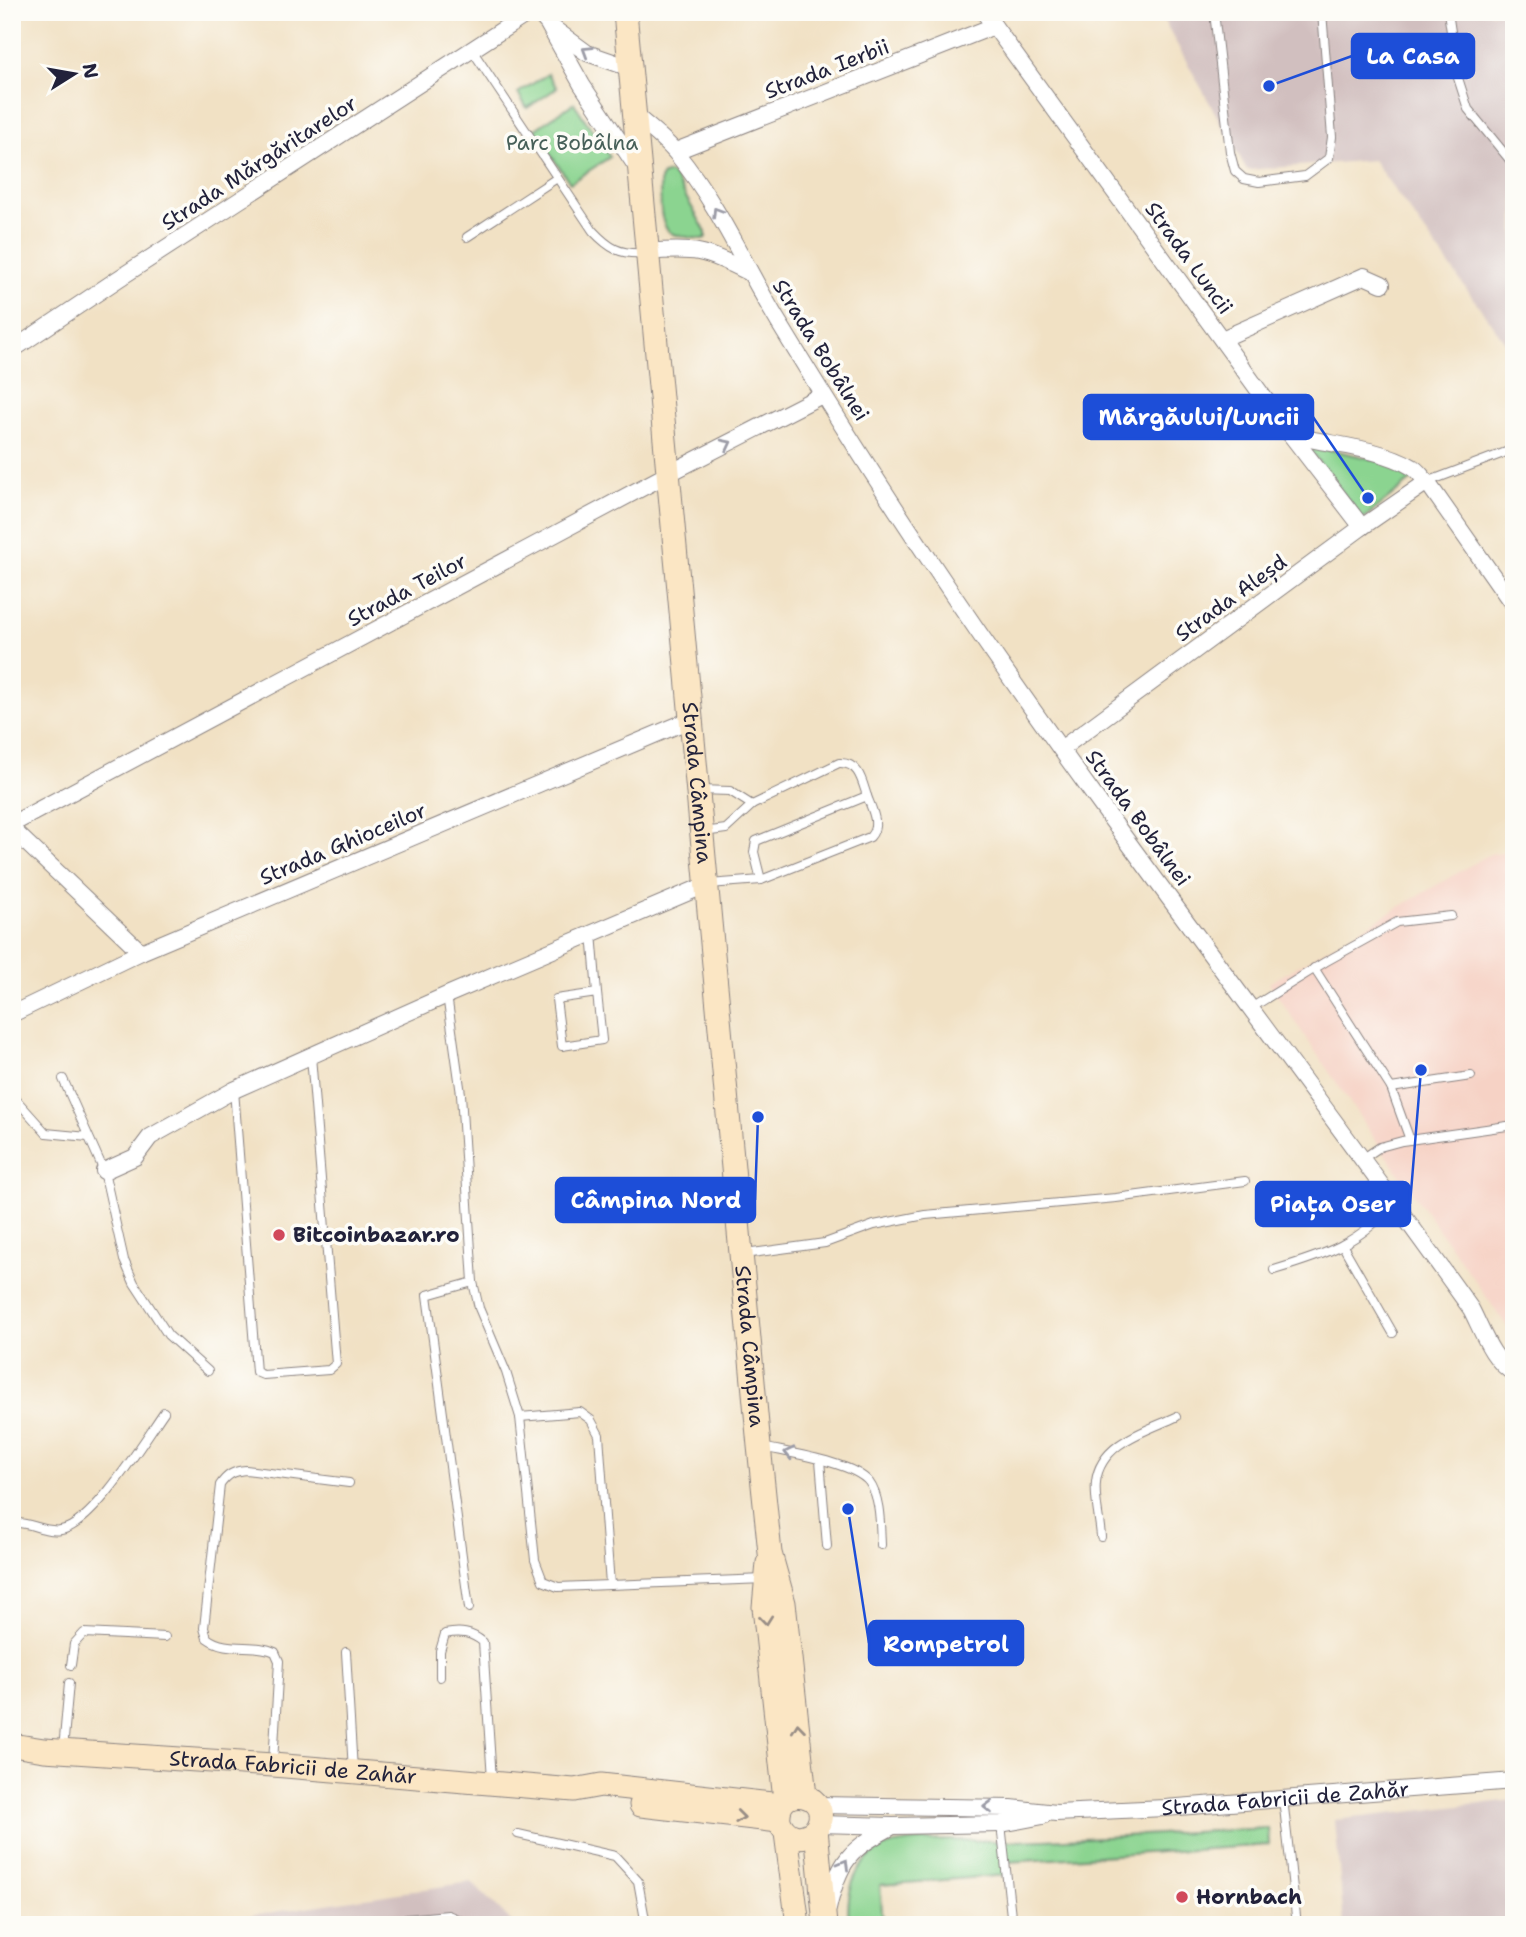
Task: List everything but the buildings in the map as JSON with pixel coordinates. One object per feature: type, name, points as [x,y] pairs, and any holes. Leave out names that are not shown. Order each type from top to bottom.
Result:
[{"type":"main road","name":"Strada Câmpina","points":[[625,12],[666,475],[708,884],[758,1446],[770,1553],[784,1603],[799,1814]]},
{"type":"main road","name":"Strada Câmpina","points":[[770,1553],[764,1607],[799,1814]]},
{"type":"main road","name":"Strada Fabricii de Zahăr","points":[[12,1745],[574,1790],[600,1800],[799,1814]]},
{"type":"main road","points":[[798,1925],[799,1814]]},
{"type":"main road","points":[[799,1814],[825,1925]]},
{"type":"street","name":"Strada Mărgăritarelor","points":[[12,350],[530,12]]},
{"type":"street","points":[[543,18],[587,53],[630,68]]},
{"type":"street","points":[[543,18],[582,85],[640,173]]},
{"type":"street","name":"Strada Ierbii","points":[[676,151],[989,19]]},
{"type":"street","name":"Strada Luncii","points":[[989,19],[1291,435],[1363,527]]},
{"type":"street","name":"Strada Bobâlnei","points":[[634,114],[676,151],[722,221],[748,272],[822,395],[938,572],[1061,749],[1394,1201],[1471,1309],[1491,1349],[1514,1373]]},
{"type":"street","name":"Strada Bobâlnei","points":[[647,252],[684,248],[697,250],[728,261],[748,272]]},
{"type":"street","points":[[1222,339],[1364,276],[1382,284]]},
{"type":"street","name":"Strada Teilor","points":[[12,826],[666,475],[822,395]]},
{"type":"street","points":[[1291,435],[1353,448],[1414,468],[1427,482],[1514,606]]},
{"type":"street","name":"Strada Aleșd","points":[[1061,749],[1427,482]]},
{"type":"street","name":"Strada Ghioceilor","points":[[12,1014],[141,953],[692,719]]},
{"type":"street","points":[[12,826],[141,953]]},
{"type":"street","points":[[104,1171],[135,1157],[150,1136],[233,1090],[708,884]]},
{"type":"street","name":"Strada Fabricii de Zahăr","points":[[799,1814],[893,1826],[1001,1824],[1056,1813],[1165,1808],[1514,1781]]},
{"type":"street","name":"Strada Fabricii de Zahăr","points":[[799,1814],[1011,1808],[1056,1813]]},
{"type":"street","points":[[825,1925],[834,1884],[852,1852],[893,1826]]},
{"type":"lane","points":[[1214,12],[1230,152],[1235,171],[1244,179],[1259,182],[1305,176],[1329,158],[1332,137],[1322,12]]},
{"type":"lane","points":[[1448,12],[1458,78],[1468,109],[1514,165]]},
{"type":"lane","points":[[472,50],[604,243],[613,250],[629,254],[647,252]]},
{"type":"lane","points":[[467,237],[558,178]]},
{"type":"lane","points":[[1427,482],[1514,449]]},
{"type":"lane","points":[[703,832],[726,828],[752,805],[832,765],[844,762],[858,771],[876,825],[870,837],[761,880],[708,884]]},
{"type":"lane","points":[[699,790],[730,791],[752,805]]},
{"type":"lane","points":[[761,880],[754,852],[755,841],[867,796]]},
{"type":"lane","points":[[1251,1008],[1314,968],[1397,922],[1451,916]]},
{"type":"lane","points":[[592,933],[602,1040],[562,1046],[556,999],[597,993]]},
{"type":"lane","points":[[1314,968],[1391,1088],[1410,1139]]},
{"type":"lane","points":[[447,995],[461,1094],[473,1282],[479,1308],[506,1372],[520,1417],[536,1560],[543,1581],[558,1587],[765,1579]]},
{"type":"lane","points":[[233,1090],[256,1372],[263,1375],[329,1370],[336,1364],[311,1056]]},
{"type":"lane","points":[[1391,1088],[1471,1076]]},
{"type":"lane","points":[[63,1079],[104,1171],[124,1260],[134,1283],[168,1335],[208,1371]]},
{"type":"lane","points":[[12,1096],[46,1133],[88,1137]]},
{"type":"lane","points":[[1362,1159],[1380,1147],[1410,1139],[1514,1125]]},
{"type":"lane","points":[[742,1254],[825,1243],[874,1225],[925,1214],[1116,1198],[1245,1181]]},
{"type":"lane","points":[[1274,1270],[1343,1247],[1384,1215],[1394,1201]]},
{"type":"lane","points":[[1343,1247],[1393,1333]]},
{"type":"lane","points":[[469,1608],[427,1294],[473,1282]]},
{"type":"lane","points":[[12,1523],[24,1522],[61,1530],[84,1517],[106,1493],[164,1412]]},
{"type":"lane","points":[[520,1417],[580,1412],[591,1420],[599,1434],[610,1585]]},
{"type":"lane","points":[[1101,1537],[1096,1482],[1105,1456],[1118,1445],[1176,1417]]},
{"type":"lane","points":[[758,1446],[856,1471],[870,1483],[878,1508],[881,1545]]},
{"type":"lane","points":[[820,1460],[827,1546]]},
{"type":"lane","points":[[273,1765],[279,1661],[275,1652],[268,1648],[224,1646],[208,1637],[204,1629],[220,1485],[226,1476],[235,1471],[349,1482]]},
{"type":"lane","points":[[440,1677],[440,1651],[445,1634],[458,1631],[475,1635],[484,1643],[492,1783]]},
{"type":"lane","points":[[71,1665],[74,1644],[84,1633],[165,1637]]},
{"type":"lane","points":[[346,1652],[354,1771]]},
{"type":"lane","points":[[63,1751],[69,1684]]},
{"type":"lane","points":[[1283,1798],[1297,1925]]},
{"type":"lane","points":[[1001,1824],[1012,1925]]},
{"type":"lane","points":[[519,1834],[615,1856],[638,1881],[646,1925]]},
{"type":"lane","points":[[374,1925],[374,1922],[448,1915],[471,1925]]},
{"type":"shaded area","points":[[1159,12],[1514,12],[1514,348],[1510,349],[1373,160],[1247,170]]},
{"type":"shaded area","points":[[1514,851],[1514,1328],[1509,1329],[1380,1147],[1269,983],[1490,854]]},
{"type":"shaded area","points":[[1514,1800],[1514,1925],[1344,1925],[1335,1820]]},
{"type":"shaded area","points":[[471,1882],[515,1925],[189,1925]]},
{"type":"green space","points":[[548,74],[557,88],[527,108],[518,93]]},
{"type":"green space","name":"Parc Bobâlna","points":[[574,103],[610,157],[570,183],[534,130]]},
{"type":"green space","points":[[669,173],[674,176],[706,232],[706,238],[673,234],[664,225],[660,180],[663,175]]},
{"type":"green space","points":[[1305,444],[1399,465],[1414,478],[1363,519]]},
{"type":"green space","points":[[1268,1828],[1269,1845],[1007,1862],[1007,1875],[880,1885],[883,1925],[849,1925],[848,1903],[856,1874],[870,1857],[890,1845],[944,1840],[1016,1841]]},
{"type":"place","name":"La Casa","points":[[1269,86]]},
{"type":"place","name":"Mărgăului/Luncii","points":[[1368,498]]},
{"type":"place","name":"Piața Oser","points":[[1421,1070]]},
{"type":"place","name":"Câmpina Nord","points":[[758,1117]]},
{"type":"place","name":"Bitcoinbazar.ro","points":[[279,1235]]},
{"type":"place","name":"Rompetrol","points":[[848,1509]]},
{"type":"place","name":"Hornbach","points":[[1182,1897]]}]
